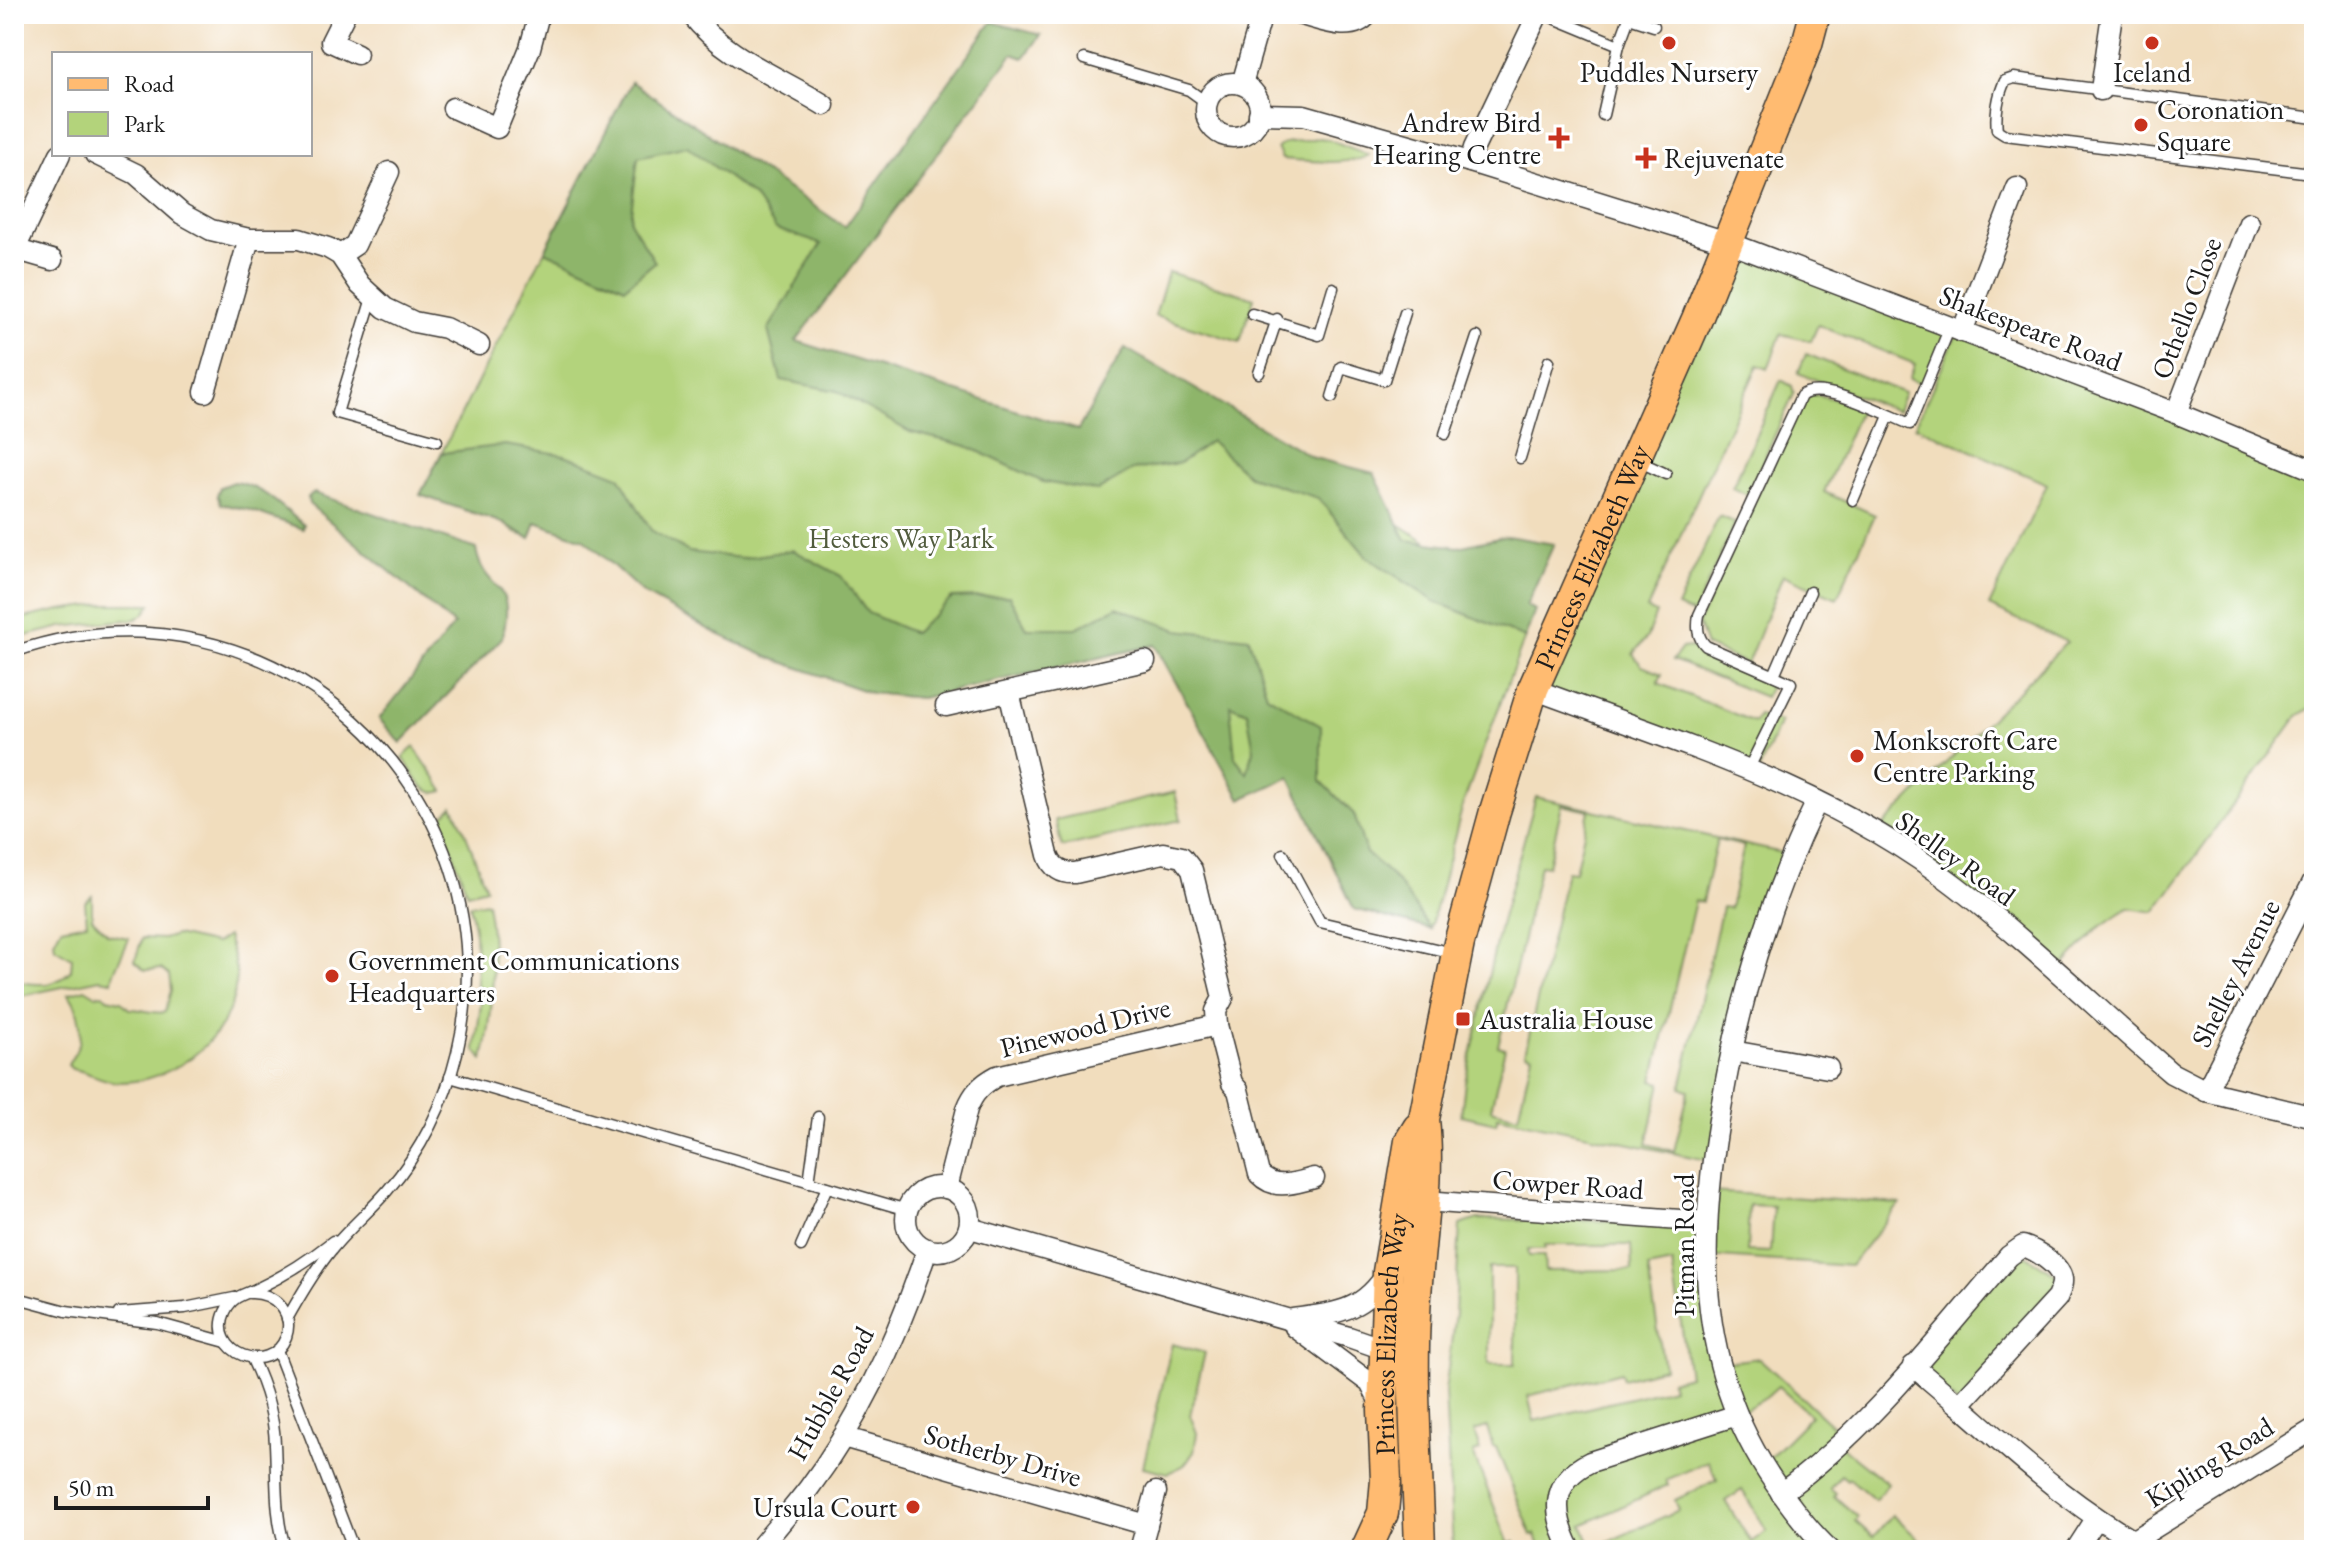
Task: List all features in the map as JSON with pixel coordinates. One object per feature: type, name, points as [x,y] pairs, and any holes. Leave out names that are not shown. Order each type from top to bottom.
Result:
[{"type":"main road","name":"Princess Elizabeth Way","points":[[1420,1550],[1388,1367],[1415,1297],[1425,1201],[1424,1119],[1457,954],[1495,811],[1533,689],[1636,460],[1807,44],[1815,14]]},
{"type":"main road","name":"Princess Elizabeth Way","points":[[1366,1550],[1383,1513],[1386,1480],[1383,1410],[1388,1367],[1388,1272],[1410,1141],[1424,1119]]},
{"type":"street","points":[[345,14],[331,42],[357,54]]},
{"type":"street","points":[[453,108],[497,128],[530,48],[539,14]]},
{"type":"street","points":[[691,14],[706,33],[723,47],[824,105]]},
{"type":"street","points":[[1242,84],[1262,14]]},
{"type":"street","points":[[1298,14],[1349,25],[1362,21],[1368,14]]},
{"type":"street","points":[[1470,162],[1474,148],[1541,14]]},
{"type":"street","points":[[2101,90],[2112,14]]},
{"type":"street","points":[[1242,84],[1255,96],[1259,114],[1245,134],[1230,137],[1210,124],[1207,103],[1220,87],[1242,84]]},
{"type":"street","name":"Shakespeare Road","points":[[1259,114],[1304,115],[1470,162],[1727,242],[2176,413],[2314,470]]},
{"type":"street","points":[[52,260],[14,249],[59,156]]},
{"type":"street","points":[[99,156],[136,174],[196,223],[230,236],[299,239],[328,248],[340,255],[372,298],[399,316],[445,328],[479,345]]},
{"type":"street","points":[[340,255],[355,245],[389,172]]},
{"type":"street","points":[[1956,330],[2017,188]]},
{"type":"street","name":"Othello Close","points":[[2176,413],[2249,223]]},
{"type":"street","points":[[205,392],[249,239]]},
{"type":"street","points":[[946,706],[1145,661]]},
{"type":"street","name":"Shelley Road","points":[[1533,689],[1749,768],[1817,801],[1955,885],[2171,1073],[2206,1091],[2314,1117]]},
{"type":"street","points":[[1009,692],[1053,866],[1063,872],[1075,873],[1170,853],[1182,857],[1189,865],[1223,998],[1216,1011],[1217,1025],[1232,1083],[1238,1090],[1259,1174],[1280,1186],[1314,1178]]},
{"type":"street","name":"Pitman Road","points":[[1817,801],[1767,916],[1741,1006],[1711,1161],[1706,1274],[1709,1314],[1720,1364],[1747,1440],[1781,1493],[1830,1550]]},
{"type":"street","name":"Shelley Avenue","points":[[2206,1091],[2314,880]]},
{"type":"street","name":"Pinewood Drive","points":[[947,1188],[971,1098],[987,1082],[997,1076],[1217,1025]]},
{"type":"street","points":[[1732,1051],[1828,1068]]},
{"type":"street","points":[[937,1187],[947,1188],[964,1199],[969,1207],[970,1228],[958,1245],[938,1252],[927,1250],[912,1238],[906,1220],[907,1210],[918,1194],[937,1187]]},
{"type":"street","name":"Cowper Road","points":[[1425,1201],[1707,1222]]},
{"type":"street","points":[[970,1228],[1285,1320],[1388,1367]]},
{"type":"street","points":[[1781,1493],[1814,1469],[1854,1432],[2009,1256],[2023,1246],[2037,1252],[2059,1271],[2062,1285],[2057,1298],[1959,1405]]},
{"type":"street","name":"Hubble Road","points":[[758,1550],[809,1488],[843,1437],[903,1321],[927,1250]]},
{"type":"street","points":[[1285,1320],[1344,1312],[1377,1289],[1388,1272]]},
{"type":"street","points":[[1285,1320],[1388,1367]]},
{"type":"street","points":[[1913,1366],[2057,1491],[2142,1546]]},
{"type":"street","points":[[1571,1550],[1560,1526],[1558,1500],[1567,1480],[1580,1467],[1737,1415]]},
{"type":"street","name":"Kipling Road","points":[[2142,1546],[2314,1429]]},
{"type":"street","name":"Sotherby Drive","points":[[843,1437],[1147,1525]]},
{"type":"street","points":[[1140,1550],[1156,1492]]},
{"type":"street","points":[[2076,1550],[2096,1519]]},
{"type":"lane","points":[[1541,14],[1619,45]]},
{"type":"lane","points":[[1615,14],[1654,26]]},
{"type":"lane","points":[[1603,115],[1619,45],[1629,18]]},
{"type":"lane","points":[[1084,59],[1189,90],[1207,103]]},
{"type":"lane","points":[[2314,118],[2014,78],[2005,81],[2001,90],[1997,130],[2005,135],[2314,171]]},
{"type":"lane","points":[[1252,314],[1319,335],[1333,288]]},
{"type":"lane","points":[[372,298],[337,413],[437,441]]},
{"type":"lane","points":[[1332,397],[1341,367],[1384,380],[1405,313]]},
{"type":"lane","points":[[1259,373],[1276,321]]},
{"type":"lane","points":[[1749,768],[1791,683],[1706,646],[1698,632],[1699,615],[1795,406],[1804,392],[1819,390],[1910,424],[1956,330]]},
{"type":"lane","points":[[1445,434],[1477,337]]},
{"type":"lane","points":[[1520,458],[1549,361]]},
{"type":"lane","points":[[1853,500],[1889,416]]},
{"type":"lane","points":[[1636,460],[1666,474]]},
{"type":"lane","points":[[1774,675],[1810,592]]},
{"type":"lane","points":[[14,652],[77,636],[169,634],[218,643],[322,693],[361,726],[392,759],[416,793],[443,849],[456,887],[464,930],[467,979],[462,1029],[450,1077],[419,1147],[389,1189],[312,1275],[287,1319],[285,1339],[277,1350],[266,1357],[252,1359],[240,1355],[226,1342],[168,1326],[66,1311],[14,1297]]},
{"type":"lane","points":[[1283,854],[1320,922],[1457,954]]},
{"type":"lane","points":[[450,1077],[907,1210]]},
{"type":"lane","points":[[809,1182],[818,1117]]},
{"type":"lane","points":[[801,1246],[827,1187]]},
{"type":"lane","points":[[97,1315],[185,1308],[237,1298],[307,1261],[354,1226]]},
{"type":"lane","points":[[250,1293],[261,1293],[276,1300],[287,1319]]},
{"type":"lane","points":[[226,1342],[222,1321],[227,1308],[237,1298]]},
{"type":"lane","points":[[277,1350],[354,1550]]},
{"type":"lane","points":[[252,1359],[270,1402],[275,1442],[276,1511],[286,1550]]},
{"type":"green space","points":[[992,22],[1041,35],[1024,58],[1013,54],[796,341],[1078,430],[1125,348],[1314,458],[1374,473],[1406,540],[1458,547],[1507,536],[1554,544],[1526,606],[1535,610],[1525,638],[1436,602],[1367,557],[1318,498],[1249,476],[1211,441],[1180,463],[1133,470],[1097,491],[1043,482],[967,446],[910,432],[837,391],[781,380],[768,330],[821,244],[776,229],[754,197],[687,146],[638,157],[630,221],[655,262],[625,287],[545,251],[631,82],[845,227]]},
{"type":"green space","name":"Hesters Way Park","points":[[631,82],[845,227],[796,341],[1078,430],[1125,348],[1535,610],[1464,801],[1430,929],[1354,909],[1290,777],[1241,799],[1155,645],[921,698],[871,693],[768,657],[714,632],[644,594],[584,539],[536,522],[530,538],[516,533],[503,523],[420,495]]},
{"type":"green space","points":[[1318,138],[1369,155],[1352,161],[1302,161],[1282,159],[1277,148],[1285,143]]},
{"type":"green space","points":[[1727,242],[1950,327],[1926,386],[1909,379],[1915,364],[1818,325],[1811,341],[1781,334],[1768,369],[1758,365],[1647,609],[1656,613],[1647,637],[1633,654],[1642,666],[1662,674],[1658,683],[1754,722],[1758,715],[1780,722],[1758,772],[1533,689]]},
{"type":"green space","points":[[1168,272],[1254,298],[1240,342],[1155,316]]},
{"type":"green space","points":[[1958,331],[2314,470],[2314,705],[2298,716],[2155,912],[2128,908],[2096,930],[2057,973],[1875,834],[2067,642],[1989,606],[2047,484],[1915,426]]},
{"type":"green space","points":[[1806,354],[1904,393],[1897,411],[1798,373]]},
{"type":"green space","points":[[1781,380],[1792,386],[1794,394],[1747,495],[1732,488]]},
{"type":"green space","points":[[1804,392],[1862,405],[1824,492],[1875,515],[1837,598],[1783,575],[1747,664],[1706,646],[1698,623]]},
{"type":"green space","points":[[505,445],[565,455],[619,476],[651,530],[689,552],[743,558],[793,550],[841,576],[868,613],[914,633],[952,598],[1009,596],[1027,628],[1076,628],[1117,607],[1178,630],[1249,638],[1267,695],[1321,726],[1321,781],[1354,814],[1366,853],[1397,881],[1430,929],[1354,909],[1290,777],[1241,799],[1155,645],[921,698],[871,693],[768,657],[714,632],[644,594],[584,539],[536,522],[530,538],[503,523],[420,495],[442,453]],"holes":[[[1230,705],[1247,712],[1254,750],[1247,773],[1235,757]]]},
{"type":"green space","points":[[233,482],[253,487],[271,498],[304,525],[303,529],[250,510],[221,504],[217,495],[220,487]]},
{"type":"green space","points":[[314,493],[476,549],[480,563],[503,595],[506,619],[502,638],[401,743],[379,719],[454,625],[309,504],[308,497]]},
{"type":"green space","points":[[1719,516],[1735,523],[1694,614],[1677,607]]},
{"type":"green space","points":[[104,604],[151,604],[136,619],[62,627],[14,639],[14,620]]},
{"type":"green space","points":[[1690,647],[1773,678],[1765,697],[1673,660],[1682,648]]},
{"type":"green space","points":[[414,747],[444,791],[424,788],[415,776],[403,757]]},
{"type":"green space","points":[[1175,792],[1181,820],[1062,847],[1055,820]]},
{"type":"green space","points":[[1536,797],[1791,855],[1711,1161],[1498,1116],[1496,1123],[1461,1115],[1465,1082],[1500,925]],"holes":[[[1562,805],[1589,811],[1575,872],[1567,871],[1525,1053],[1532,1055],[1518,1116],[1491,1109],[1505,1048],[1498,1046],[1540,865],[1548,866]],[[1717,840],[1744,846],[1730,908],[1722,907],[1681,1088],[1689,1090],[1674,1151],[1647,1144],[1661,1083],[1653,1081],[1695,901],[1702,902]]]},
{"type":"green space","points":[[453,806],[486,888],[467,893],[443,823],[443,816]]},
{"type":"green space","points":[[92,896],[92,918],[108,934],[129,938],[112,981],[100,979],[20,996],[18,982],[47,984],[59,980],[71,970],[72,958],[55,948],[54,941],[61,928],[87,923],[85,902]]},
{"type":"green space","points":[[487,902],[493,981],[483,1060],[475,1049],[483,989],[477,988],[475,933],[470,905]]},
{"type":"green space","points":[[176,935],[215,944],[227,936],[236,972],[234,994],[227,1015],[216,1033],[182,1063],[162,1074],[141,1080],[113,1082],[72,1069],[68,1065],[79,1043],[80,1028],[76,1009],[68,994],[85,989],[95,995],[103,994],[121,1001],[129,1009],[165,1012],[171,990],[169,975],[161,969],[145,970],[135,961],[142,938],[163,939]]},
{"type":"green space","points":[[1709,1192],[1900,1204],[1850,1266],[1706,1256],[1720,1363],[1759,1358],[1847,1439],[1840,1446],[1888,1484],[1875,1500],[1841,1475],[1830,1488],[1836,1493],[1834,1496],[1858,1517],[1855,1521],[1873,1537],[1892,1515],[1931,1550],[1542,1550],[1535,1534],[1532,1535],[1487,1427],[1474,1431],[1480,1451],[1473,1453],[1509,1544],[1515,1542],[1519,1550],[1453,1550],[1445,1392],[1455,1313],[1460,1225],[1478,1219],[1707,1222]],"holes":[[[1749,1205],[1773,1206],[1770,1252],[1747,1251]],[[1545,1245],[1631,1245],[1632,1270],[1545,1271],[1544,1256],[1529,1256],[1528,1249],[1545,1249]],[[1672,1263],[1689,1376],[1670,1381],[1672,1388],[1534,1421],[1528,1396],[1621,1372],[1623,1379],[1664,1368],[1648,1268]],[[1489,1268],[1515,1268],[1515,1364],[1489,1364]],[[1778,1386],[1811,1416],[1762,1465],[1737,1415]],[[1708,1461],[1717,1480],[1675,1500],[1679,1510],[1592,1549],[1582,1525],[1668,1485],[1666,1480]],[[1742,1490],[1767,1531],[1751,1542],[1725,1501]]]},
{"type":"green space","points":[[2016,1249],[2062,1278],[1959,1405],[1913,1366]]},
{"type":"green space","points":[[1172,1344],[1205,1353],[1190,1415],[1197,1433],[1194,1452],[1183,1466],[1168,1473],[1143,1467]]},
{"type":"place","name":"Puddles Nursery","points":[[1669,43]]},
{"type":"place","name":"Iceland","points":[[2152,43]]},
{"type":"place","name":"Coronation Square","points":[[2141,125]]},
{"type":"place","name":"Andrew Bird Hearing Centre","points":[[1559,138]]},
{"type":"place","name":"Rejuvenate","points":[[1646,158]]},
{"type":"place","name":"Monkscroft Care Centre Parking","points":[[1857,756]]},
{"type":"place","name":"Government Communications Headquarters","points":[[332,976]]},
{"type":"place","name":"Australia House","points":[[1463,1019]]},
{"type":"place","name":"Ursula Court","points":[[913,1507]]}]
